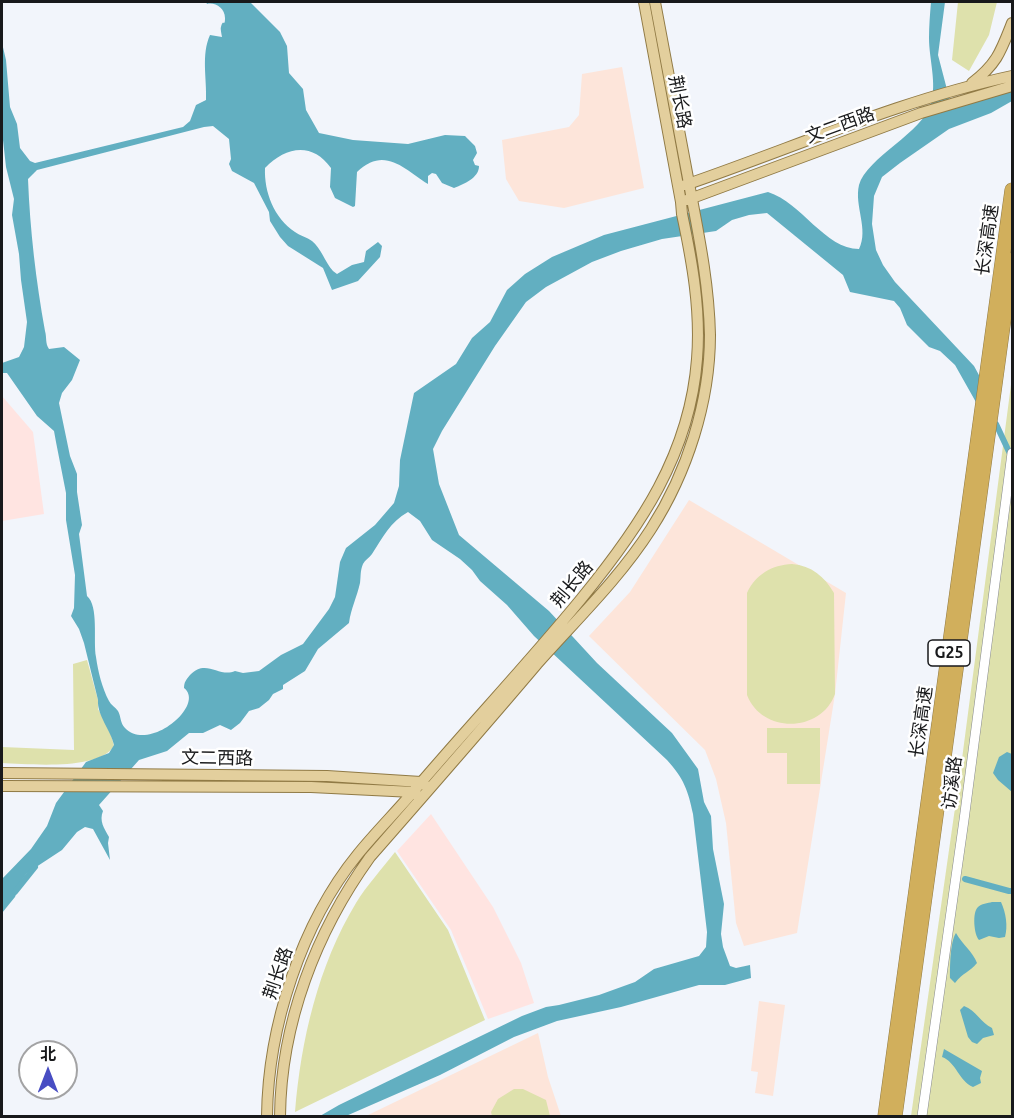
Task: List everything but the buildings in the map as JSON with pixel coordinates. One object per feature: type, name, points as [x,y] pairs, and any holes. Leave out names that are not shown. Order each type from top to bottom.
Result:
[{"type":"highway","name":"长深高速","points":[[885,1116],[1012,189]]},
{"type":"highway","name":"长深高速","points":[[895,1116],[1012,259]]},
{"type":"main road","name":"荆长路","points":[[280,1116],[282,1079],[290,1030],[298,1001],[328,924],[370,857],[425,785],[650,530],[678,478],[695,433],[708,365],[705,267],[696,211],[687,200],[644,2]]},
{"type":"main road","name":"荆长路","points":[[655,2],[684,185]]},
{"type":"main road","points":[[969,86],[987,72],[1000,55],[1012,23]]},
{"type":"main road","name":"文二西路","points":[[951,97],[969,86],[1012,76]]},
{"type":"main road","name":"文二西路","points":[[684,185],[951,97],[1012,87]]},
{"type":"main road","name":"文二西路","points":[[687,200],[919,107]]},
{"type":"main road","name":"荆长路","points":[[571,620],[652,503],[684,428],[697,360],[698,330],[696,297],[682,214],[687,200]]},
{"type":"main road","name":"文二西路","points":[[2,773],[327,776],[425,785]]},
{"type":"main road","name":"文二西路","points":[[2,786],[310,787],[417,795]]},
{"type":"main road","name":"荆长路","points":[[267,1116],[269,1077],[277,1028],[285,999],[310,932],[357,855],[417,795]]},
{"type":"street","name":"访溪路","points":[[922,1116],[1012,453]]},
{"type":"shaded area","points":[[622,67],[644,188],[564,208],[519,201],[506,179],[502,140],[569,127],[579,115],[582,74]]},
{"type":"shaded area","points":[[2,396],[33,432],[44,514],[2,521]]},
{"type":"shaded area","points":[[689,500],[846,593],[835,694],[797,933],[744,946],[736,923],[726,823],[716,779],[705,750],[589,636],[630,592]]},
{"type":"shaded area","points":[[431,814],[493,907],[521,963],[534,1003],[488,1019],[451,930],[397,851]]},
{"type":"shaded area","points":[[759,1001],[785,1005],[773,1096],[755,1093],[758,1072],[751,1071]]},
{"type":"shaded area","points":[[538,1033],[548,1077],[561,1116],[366,1116]]},
{"type":"green space","points":[[958,2],[997,2],[989,35],[969,71],[952,60]]},
{"type":"green space","points":[[1012,377],[1012,1116],[911,1116],[962,759]]},
{"type":"green space","points":[[792,564],[806,567],[817,573],[834,593],[835,694],[828,707],[817,716],[805,722],[791,724],[765,717],[755,708],[747,695],[747,593],[765,572],[778,566]]},
{"type":"green space","points":[[87,660],[98,700],[98,709],[110,731],[114,746],[106,754],[79,763],[45,765],[2,763],[2,747],[74,750],[73,664]]},
{"type":"green space","points":[[767,728],[820,728],[820,784],[787,784],[787,753],[767,753]]},
{"type":"green space","points":[[395,852],[448,930],[485,1020],[295,1112],[302,1058],[313,1004],[331,952],[356,903]]},
{"type":"green space","points":[[514,1089],[523,1089],[546,1100],[550,1116],[492,1116],[491,1112],[498,1099]]},
{"type":"water","points":[[206,2],[250,2],[280,32],[287,46],[289,73],[303,89],[306,110],[319,133],[353,140],[408,144],[445,135],[465,136],[475,146],[477,153],[473,160],[475,165],[479,166],[474,177],[454,188],[442,183],[436,174],[432,173],[428,176],[428,184],[403,167],[386,160],[367,164],[357,172],[355,206],[353,207],[335,198],[330,187],[331,168],[324,159],[307,151],[298,150],[281,155],[273,161],[265,168],[265,177],[276,212],[288,226],[315,244],[333,271],[337,274],[352,265],[364,262],[366,251],[378,242],[382,246],[380,257],[358,281],[332,290],[323,268],[288,246],[280,237],[270,221],[269,212],[254,183],[232,171],[229,164],[231,159],[229,139],[213,126],[37,170],[28,179],[34,255],[47,345],[49,349],[64,347],[80,360],[59,403],[70,456],[77,474],[82,525],[79,534],[87,596],[91,601],[94,615],[98,668],[102,685],[109,701],[118,711],[123,726],[135,734],[147,735],[160,731],[181,715],[189,696],[184,688],[185,683],[196,670],[207,668],[243,673],[259,671],[281,655],[303,644],[335,597],[340,562],[346,548],[375,525],[394,503],[399,486],[400,460],[414,393],[456,364],[472,338],[490,322],[507,290],[525,274],[552,257],[604,235],[768,192],[792,206],[835,242],[859,249],[863,234],[858,201],[859,185],[872,165],[918,124],[931,103],[933,79],[929,38],[931,2],[945,2],[938,55],[950,101],[1012,91],[1012,101],[991,113],[949,129],[900,163],[882,177],[874,196],[872,224],[876,250],[883,265],[895,282],[974,366],[980,377],[977,404],[955,365],[940,351],[929,347],[907,325],[900,308],[894,301],[850,292],[843,275],[767,213],[732,220],[716,231],[662,239],[592,262],[546,287],[526,302],[495,346],[433,449],[439,484],[459,535],[549,611],[597,663],[672,733],[698,769],[704,802],[711,816],[713,849],[724,904],[721,934],[723,947],[730,966],[736,968],[750,965],[751,978],[725,985],[699,985],[621,1007],[557,1021],[514,1037],[440,1075],[346,1116],[320,1116],[522,1016],[546,1007],[599,995],[635,982],[654,969],[699,956],[706,947],[707,932],[693,814],[684,785],[667,760],[534,636],[472,570],[432,540],[420,521],[408,512],[392,525],[363,564],[349,623],[318,649],[305,671],[283,685],[283,689],[273,694],[259,708],[249,711],[231,730],[220,725],[203,733],[189,733],[167,751],[139,760],[99,805],[103,811],[103,824],[109,837],[110,860],[93,829],[85,827],[77,832],[62,850],[27,873],[15,897],[2,913],[2,879],[31,849],[47,826],[56,803],[86,762],[109,753],[114,745],[98,706],[84,643],[71,616],[74,608],[75,575],[66,520],[66,493],[54,431],[37,416],[7,373],[2,373],[2,363],[19,357],[24,347],[27,322],[12,215],[14,199],[6,167],[2,131],[2,43],[6,60],[10,107],[17,124],[20,148],[30,161],[35,163],[183,127],[190,121],[196,105],[206,100],[207,43],[210,35],[222,37],[221,28],[225,21],[225,14],[219,6]]},
{"type":"water","points":[[1007,752],[1012,754],[1012,792],[993,773],[999,757]]},
{"type":"water","points":[[1001,902],[1003,906],[1006,924],[1005,937],[989,936],[979,940],[974,924],[976,910],[981,905]]},
{"type":"water","points":[[956,933],[977,963],[955,983],[950,978],[950,968],[951,948]]},
{"type":"water","points":[[964,1006],[992,1028],[994,1035],[983,1038],[977,1044],[972,1042],[968,1037],[960,1010]]},
{"type":"water","points":[[944,1049],[982,1071],[981,1083],[973,1087],[968,1084],[951,1063],[942,1057]]},
{"type":"waterway","points":[[996,424],[1011,456]]},
{"type":"waterway","points":[[15,892],[35,867]]},
{"type":"waterway","points":[[965,879],[1012,891]]}]
